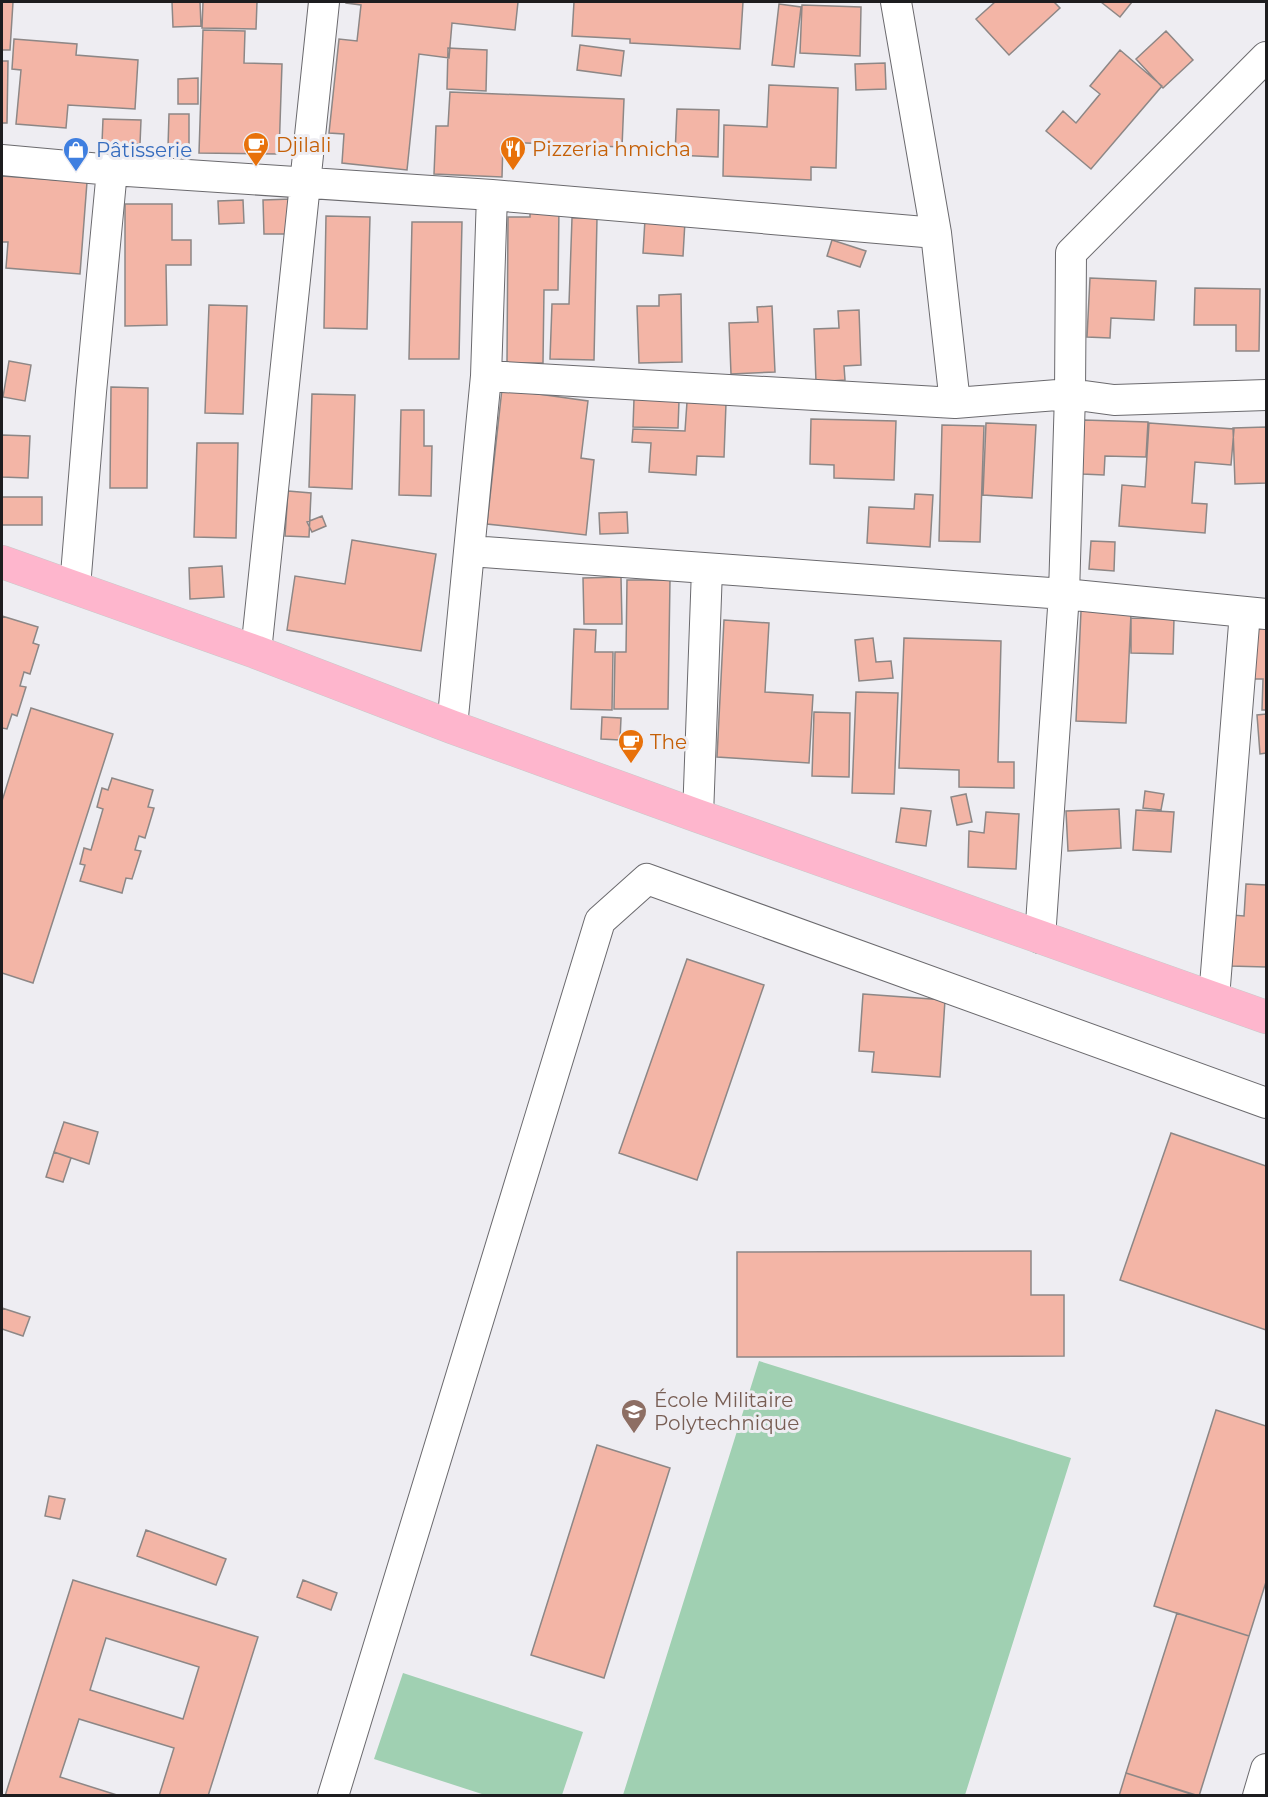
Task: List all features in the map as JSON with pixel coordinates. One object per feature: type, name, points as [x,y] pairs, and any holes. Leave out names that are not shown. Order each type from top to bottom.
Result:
[{"type":"main road","points":[[2,562],[256,652],[452,727],[698,816],[1266,1017]]},
{"type":"street","points":[[256,652],[324,2]]},
{"type":"street","points":[[896,2],[936,233],[955,403]]},
{"type":"street","points":[[1040,938],[1064,594],[1070,394],[1071,253],[1266,57]]},
{"type":"street","points":[[2,160],[112,171],[492,195],[936,233]]},
{"type":"street","points":[[75,588],[112,171]]},
{"type":"street","points":[[452,727],[486,376],[492,195]]},
{"type":"street","points":[[486,376],[955,403],[1070,394],[1114,400],[1266,395]]},
{"type":"street","points":[[470,551],[1064,594],[1256,613],[1214,998]]},
{"type":"street","points":[[698,816],[707,569]]},
{"type":"street","points":[[333,1796],[600,921],[647,879],[1266,1103]]},
{"type":"street","points":[[1258,1796],[1266,1769]]},
{"type":"green space","points":[[759,1361],[1071,1458],[965,1795],[623,1795]]},
{"type":"green space","points":[[403,1673],[583,1732],[562,1795],[485,1795],[374,1759]]},
{"type":"building","points":[[2,2],[13,2],[10,50],[2,50]]},
{"type":"building","points":[[172,2],[200,2],[201,26],[173,27]]},
{"type":"building","points":[[203,2],[257,2],[256,29],[202,28]]},
{"type":"building","points":[[346,2],[518,2],[515,30],[452,23],[449,58],[419,54],[407,170],[342,163],[344,134],[329,133],[339,39],[357,41],[361,5]]},
{"type":"building","points":[[574,2],[743,2],[740,49],[630,43],[630,39],[572,36]]},
{"type":"building","points":[[995,2],[1054,2],[1060,8],[1009,55],[976,19]]},
{"type":"building","points":[[1101,2],[1132,2],[1120,17]]},
{"type":"building","points":[[779,4],[801,7],[794,67],[772,65]]},
{"type":"building","points":[[802,5],[861,7],[860,56],[800,53]]},
{"type":"building","points":[[203,30],[245,31],[244,63],[282,64],[279,154],[199,153]]},
{"type":"building","points":[[1166,31],[1193,60],[1163,88],[1136,59]]},
{"type":"building","points":[[14,39],[77,44],[76,55],[138,60],[135,109],[68,105],[66,128],[16,124],[21,70],[12,69]]},
{"type":"building","points":[[580,45],[624,51],[621,76],[577,70]]},
{"type":"building","points":[[448,48],[487,50],[486,91],[447,89]]},
{"type":"building","points":[[1120,50],[1162,86],[1091,169],[1046,131],[1063,111],[1076,123],[1100,94],[1090,86]]},
{"type":"building","points":[[2,61],[8,61],[7,123],[2,123]]},
{"type":"building","points":[[885,63],[886,89],[856,90],[855,64]]},
{"type":"building","points":[[198,78],[198,104],[178,104],[178,79]]},
{"type":"building","points":[[769,85],[838,88],[836,168],[811,167],[811,180],[723,176],[724,125],[767,127]]},
{"type":"building","points":[[450,92],[624,99],[622,147],[503,142],[502,177],[434,174],[436,126],[448,126]]},
{"type":"building","points":[[677,109],[719,110],[718,157],[675,155]]},
{"type":"building","points":[[169,114],[189,114],[189,148],[168,147]]},
{"type":"building","points":[[103,119],[141,120],[140,144],[102,143]]},
{"type":"building","points":[[2,176],[87,182],[80,274],[6,268],[8,242],[2,242]]},
{"type":"building","points":[[292,199],[294,234],[264,234],[263,200]]},
{"type":"building","points":[[243,200],[244,223],[219,224],[218,201]]},
{"type":"building","points":[[125,204],[172,204],[172,240],[191,240],[191,265],[166,265],[167,325],[125,326]]},
{"type":"building","points":[[530,205],[559,205],[558,290],[544,290],[543,363],[507,363],[508,217],[530,217]]},
{"type":"building","points":[[326,216],[370,217],[367,329],[324,328]]},
{"type":"building","points":[[572,218],[597,218],[594,360],[550,359],[552,304],[569,304]]},
{"type":"building","points":[[645,219],[685,221],[683,256],[643,253]]},
{"type":"building","points":[[412,222],[462,222],[459,359],[409,359]]},
{"type":"building","points":[[832,240],[866,251],[860,267],[827,256]]},
{"type":"building","points":[[1090,278],[1156,281],[1154,320],[1111,318],[1110,338],[1087,337]]},
{"type":"building","points":[[1195,288],[1260,289],[1259,351],[1236,351],[1236,325],[1194,325]]},
{"type":"building","points":[[681,294],[682,362],[639,363],[637,306],[659,306],[659,295]]},
{"type":"building","points":[[209,305],[247,306],[243,414],[205,413]]},
{"type":"building","points":[[772,306],[775,372],[731,374],[729,323],[758,322],[757,307]]},
{"type":"building","points":[[859,310],[861,365],[844,366],[845,380],[816,382],[814,329],[839,328],[838,311]]},
{"type":"building","points":[[9,361],[31,365],[25,401],[3,397]]},
{"type":"building","points":[[111,387],[148,388],[147,488],[110,488]]},
{"type":"building","points":[[502,389],[588,401],[581,458],[594,460],[586,535],[487,524]]},
{"type":"building","points":[[312,394],[355,395],[352,489],[309,487]]},
{"type":"building","points":[[634,399],[679,401],[678,428],[633,427]]},
{"type":"building","points":[[687,402],[726,403],[724,457],[697,456],[696,475],[649,472],[651,443],[632,442],[633,429],[685,431]]},
{"type":"building","points":[[401,410],[424,410],[424,446],[432,446],[431,496],[399,495]]},
{"type":"building","points":[[811,419],[896,421],[894,480],[834,478],[834,465],[810,464]]},
{"type":"building","points":[[1084,420],[1148,422],[1146,457],[1105,456],[1104,475],[1082,474]]},
{"type":"building","points":[[986,423],[1036,425],[1032,498],[983,495]]},
{"type":"building","points":[[1149,423],[1234,429],[1231,465],[1195,462],[1192,503],[1207,504],[1205,533],[1119,526],[1122,485],[1145,487]]},
{"type":"building","points":[[942,425],[984,426],[980,542],[939,541]]},
{"type":"building","points":[[1266,427],[1266,483],[1235,484],[1233,428]]},
{"type":"building","points":[[2,435],[30,436],[28,478],[2,477]]},
{"type":"building","points":[[197,443],[238,443],[236,538],[194,537]]},
{"type":"building","points":[[288,491],[311,493],[309,537],[285,536]]},
{"type":"building","points":[[915,494],[933,495],[930,547],[867,543],[869,507],[914,509]]},
{"type":"building","points":[[2,497],[42,497],[42,525],[2,525]]},
{"type":"building","points":[[627,512],[628,533],[600,534],[599,513]]},
{"type":"building","points":[[322,516],[326,526],[312,532],[307,522]]},
{"type":"building","points":[[352,540],[436,554],[421,651],[287,630],[295,576],[345,584]]},
{"type":"building","points":[[1091,541],[1115,542],[1114,571],[1089,569]]},
{"type":"building","points":[[222,566],[224,597],[190,599],[189,568]]},
{"type":"building","points":[[621,577],[622,624],[584,624],[583,578]]},
{"type":"building","points":[[627,580],[670,580],[668,709],[614,709],[615,652],[626,652]]},
{"type":"building","points":[[1081,611],[1131,613],[1126,723],[1076,721]]},
{"type":"building","points":[[2,616],[38,627],[33,643],[39,645],[30,674],[24,672],[20,686],[26,687],[17,716],[12,714],[7,729],[2,728]]},
{"type":"building","points":[[1131,618],[1174,619],[1173,654],[1131,653]]},
{"type":"building","points":[[724,620],[769,623],[765,692],[813,695],[809,763],[717,757]]},
{"type":"building","points":[[1256,621],[1266,622],[1266,710],[1262,710],[1263,679],[1254,679]]},
{"type":"building","points":[[574,629],[596,630],[595,652],[613,652],[612,710],[571,709]]},
{"type":"building","points":[[873,638],[876,662],[891,661],[893,678],[859,681],[855,640]]},
{"type":"building","points":[[904,638],[1001,641],[998,762],[1014,762],[1014,788],[959,787],[959,770],[899,768]]},
{"type":"building","points":[[856,692],[898,693],[894,794],[852,793]]},
{"type":"building","points":[[31,708],[113,734],[33,983],[2,973],[2,801]]},
{"type":"building","points":[[814,712],[850,713],[849,777],[812,776]]},
{"type":"building","points":[[1266,714],[1266,753],[1260,754],[1257,715]]},
{"type":"building","points":[[602,717],[621,718],[620,740],[601,739]]},
{"type":"building","points":[[112,778],[153,790],[148,807],[154,808],[145,838],[139,836],[135,850],[141,851],[132,879],[126,878],[122,893],[80,881],[85,865],[80,864],[84,848],[91,850],[103,809],[97,807],[102,788],[108,790]]},
{"type":"building","points":[[1145,791],[1164,794],[1161,810],[1143,808]]},
{"type":"building","points":[[966,794],[972,822],[957,825],[951,797]]},
{"type":"building","points":[[901,808],[931,811],[926,846],[896,842]]},
{"type":"building","points":[[1119,809],[1121,848],[1068,851],[1066,811]]},
{"type":"building","points":[[1136,810],[1174,812],[1171,852],[1133,850]]},
{"type":"building","points":[[986,812],[1019,814],[1016,869],[968,867],[969,831],[984,833]]},
{"type":"building","points":[[1246,884],[1266,885],[1266,967],[1230,966],[1232,915],[1244,916]]},
{"type":"building","points":[[687,959],[764,985],[697,1180],[619,1153]]},
{"type":"building","points":[[863,994],[945,1000],[940,1077],[872,1072],[874,1052],[859,1051]]},
{"type":"building","points":[[64,1122],[98,1132],[89,1164],[54,1152]]},
{"type":"building","points":[[1171,1133],[1266,1166],[1266,1330],[1120,1280]]},
{"type":"building","points":[[54,1152],[71,1158],[63,1182],[46,1177]]},
{"type":"building","points":[[1031,1251],[1031,1295],[1064,1295],[1064,1356],[737,1357],[737,1252]]},
{"type":"building","points":[[2,1308],[30,1317],[23,1336],[2,1329]]},
{"type":"building","points":[[1216,1410],[1266,1426],[1266,1582],[1249,1636],[1154,1606]]},
{"type":"building","points":[[597,1445],[670,1468],[604,1678],[531,1655]]},
{"type":"building","points":[[49,1496],[65,1499],[60,1519],[45,1516]]},
{"type":"building","points":[[146,1530],[226,1559],[216,1585],[137,1556]]},
{"type":"building","points":[[73,1580],[258,1637],[208,1796],[159,1796],[174,1748],[79,1719],[60,1777],[120,1796],[5,1796]],"holes":[[[106,1638],[199,1667],[183,1719],[90,1690]]]},
{"type":"building","points":[[303,1580],[337,1593],[331,1610],[297,1597]]},
{"type":"building","points":[[1177,1613],[1249,1636],[1199,1796],[1126,1773]]},
{"type":"building","points":[[1126,1773],[1197,1796],[1119,1796]]},
{"type":"place","name":"Djilali","points":[[256,168]]},
{"type":"place","name":"Pizzeria hmicha","points":[[513,172]]},
{"type":"place","name":"Pâtisserie","points":[[76,173]]},
{"type":"place","name":"The","points":[[631,765]]},
{"type":"place","name":"École Militaire Polytechnique","points":[[634,1435]]}]
